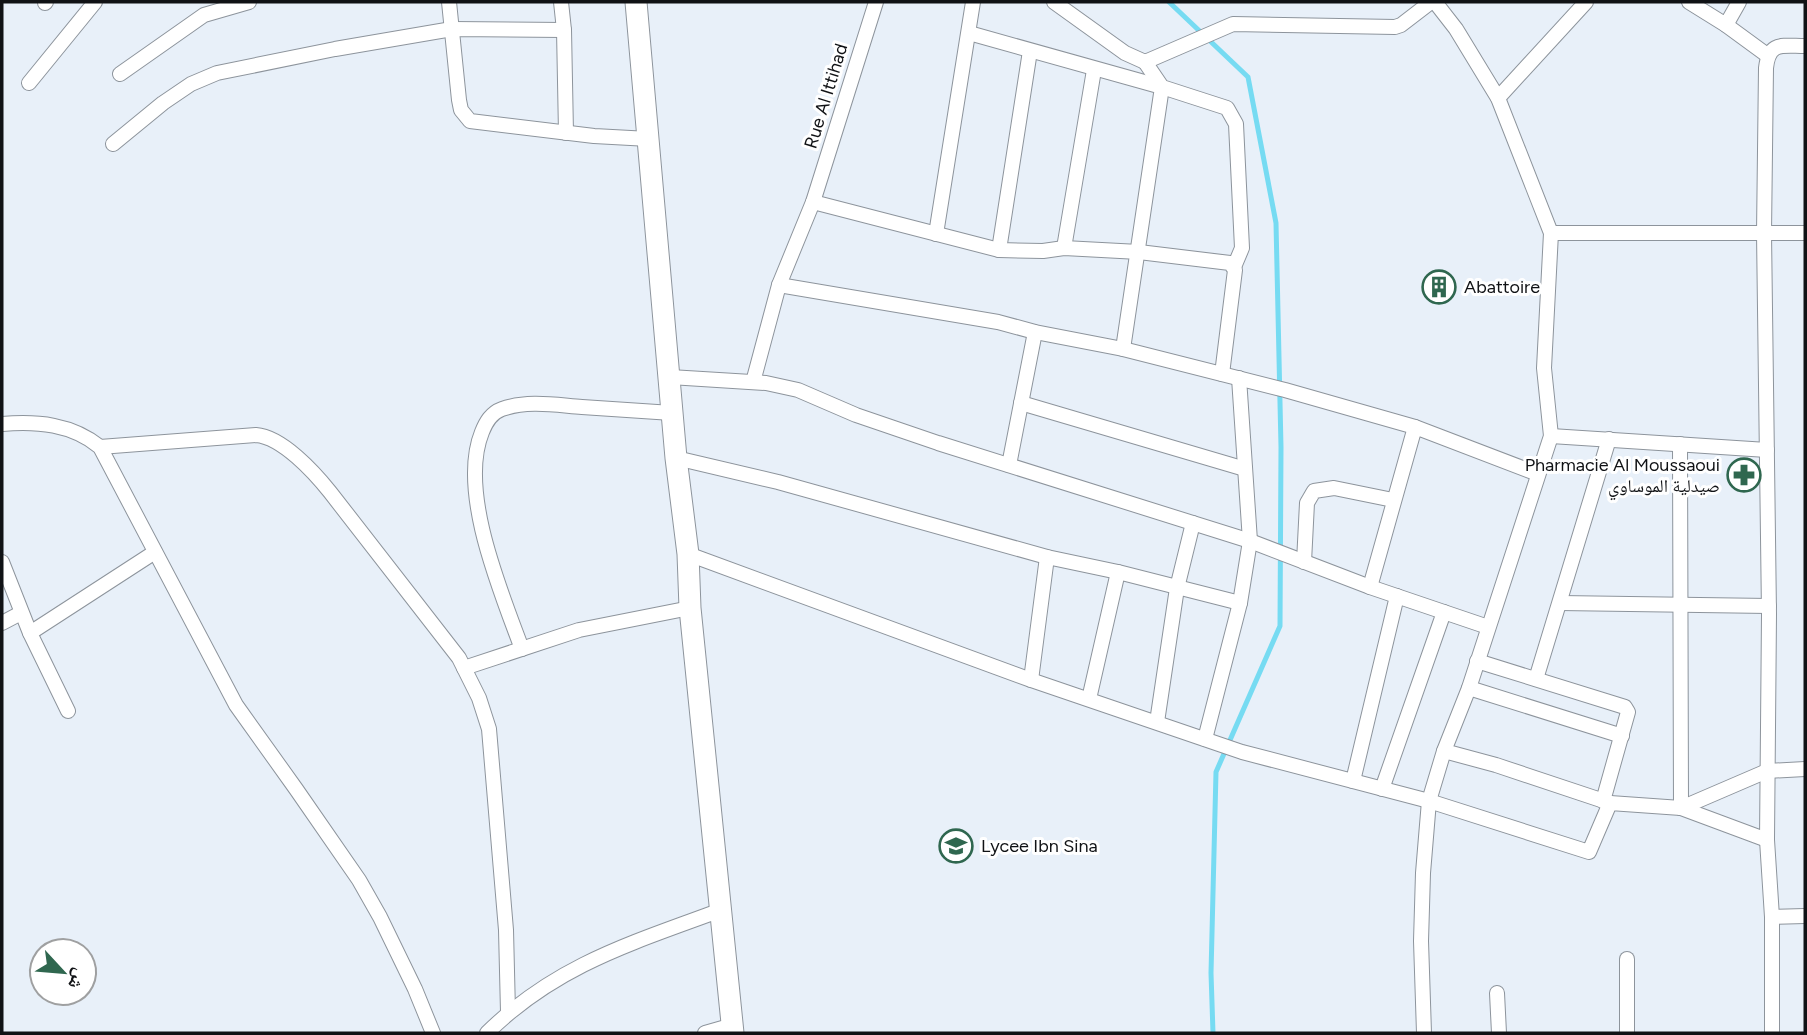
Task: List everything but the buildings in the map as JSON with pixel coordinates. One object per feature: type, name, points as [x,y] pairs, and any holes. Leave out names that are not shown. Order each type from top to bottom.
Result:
[{"type":"street","points":[[29,83],[95,2]]},
{"type":"street","points":[[120,75],[204,15],[249,2]]},
{"type":"street","points":[[449,2],[459,100],[467,119],[485,125],[649,139]]},
{"type":"street","points":[[561,2],[566,133]]},
{"type":"street","points":[[636,2],[676,458],[688,554],[690,608],[733,1029],[705,1033]]},
{"type":"street","name":"Rue Al Ittihad","points":[[753,382],[779,285],[813,202],[876,2]]},
{"type":"street","points":[[936,234],[973,2]]},
{"type":"street","points":[[1054,2],[1125,53],[1144,62],[1162,88],[1123,349]]},
{"type":"street","points":[[1144,62],[1233,24],[1395,27],[1433,2],[1456,29],[1497,98],[1551,233],[1544,368],[1551,436],[1469,688],[1444,751],[1429,801],[1421,941],[1424,1033]]},
{"type":"street","points":[[1497,98],[1586,2]]},
{"type":"street","points":[[1689,2],[1767,55]]},
{"type":"street","points":[[1726,25],[1738,2]]},
{"type":"street","points":[[113,144],[191,84],[217,73],[452,29],[564,30]]},
{"type":"street","points":[[969,33],[1227,108],[1236,124],[1242,248],[1234,267],[1222,374]]},
{"type":"street","points":[[1772,1033],[1772,918],[1767,840],[1769,606],[1764,233],[1767,55],[1778,46],[1805,46]]},
{"type":"street","points":[[999,250],[1030,51]]},
{"type":"street","points":[[1063,248],[1094,70]]},
{"type":"street","points":[[813,202],[999,250],[1043,251],[1063,248],[1139,252],[1228,262],[1234,267]]},
{"type":"street","points":[[1551,233],[1805,233]]},
{"type":"street","points":[[779,285],[998,322],[1123,349],[1415,427],[1538,474]]},
{"type":"street","points":[[1009,465],[1035,332]]},
{"type":"street","points":[[670,377],[753,382],[799,390],[856,415],[1252,542],[1370,587],[1489,627]]},
{"type":"street","points":[[1206,739],[1240,603],[1252,542],[1239,378]]},
{"type":"street","points":[[522,649],[492,566],[479,516],[475,478],[477,445],[489,416],[500,409],[537,403],[672,413]]},
{"type":"street","points":[[1021,404],[1245,469]]},
{"type":"street","points":[[2,424],[34,423],[56,426],[80,433],[100,447],[236,705],[359,880],[401,959],[433,1033]]},
{"type":"street","points":[[1370,587],[1415,427]]},
{"type":"street","points":[[100,447],[256,435],[276,440],[319,478],[464,668],[480,698],[489,729],[506,930],[508,1012]]},
{"type":"street","points":[[1551,436],[1767,450]]},
{"type":"street","points":[[1536,679],[1609,439]]},
{"type":"street","points":[[1680,444],[1681,808]]},
{"type":"street","points":[[676,458],[778,482],[1047,557],[1240,603]]},
{"type":"street","points":[[1297,559],[1307,503],[1314,491],[1334,488],[1393,500]]},
{"type":"street","points":[[1157,722],[1177,588],[1193,523]]},
{"type":"street","points":[[30,633],[155,552]]},
{"type":"street","points":[[688,554],[1031,680],[1242,752],[1429,801],[1589,852],[1606,802],[1628,712],[1625,707],[1477,661]]},
{"type":"street","points":[[1031,680],[1047,557]]},
{"type":"street","points":[[2,562],[30,633],[68,711]]},
{"type":"street","points":[[1089,699],[1118,572]]},
{"type":"street","points":[[1353,781],[1398,596]]},
{"type":"street","points":[[1560,603],[1769,606]]},
{"type":"street","points":[[464,668],[579,630],[690,608]]},
{"type":"street","points":[[1382,789],[1444,612]]},
{"type":"street","points":[[2,623],[22,613]]},
{"type":"street","points":[[1469,688],[1622,736]]},
{"type":"street","points":[[1444,751],[1496,765],[1606,802],[1681,808],[1767,840]]},
{"type":"street","points":[[1681,808],[1767,771],[1805,769]]},
{"type":"street","points":[[486,1033],[537,990],[608,951],[721,909]]},
{"type":"street","points":[[1772,918],[1805,916]]},
{"type":"street","points":[[1627,960],[1627,1033]]},
{"type":"street","points":[[1497,993],[1499,1033]]},
{"type":"waterway","points":[[1169,2],[1248,77],[1276,223],[1281,447],[1280,626],[1216,772],[1211,973],[1213,1033]]},
{"type":"place","name":"Abattoire","points":[[1439,287]]},
{"type":"place","name":"Pharmacie Al Moussaoui صيدلية الموساوي","points":[[1744,475]]},
{"type":"place","name":"Lycee Ibn Sina","points":[[956,846]]}]
